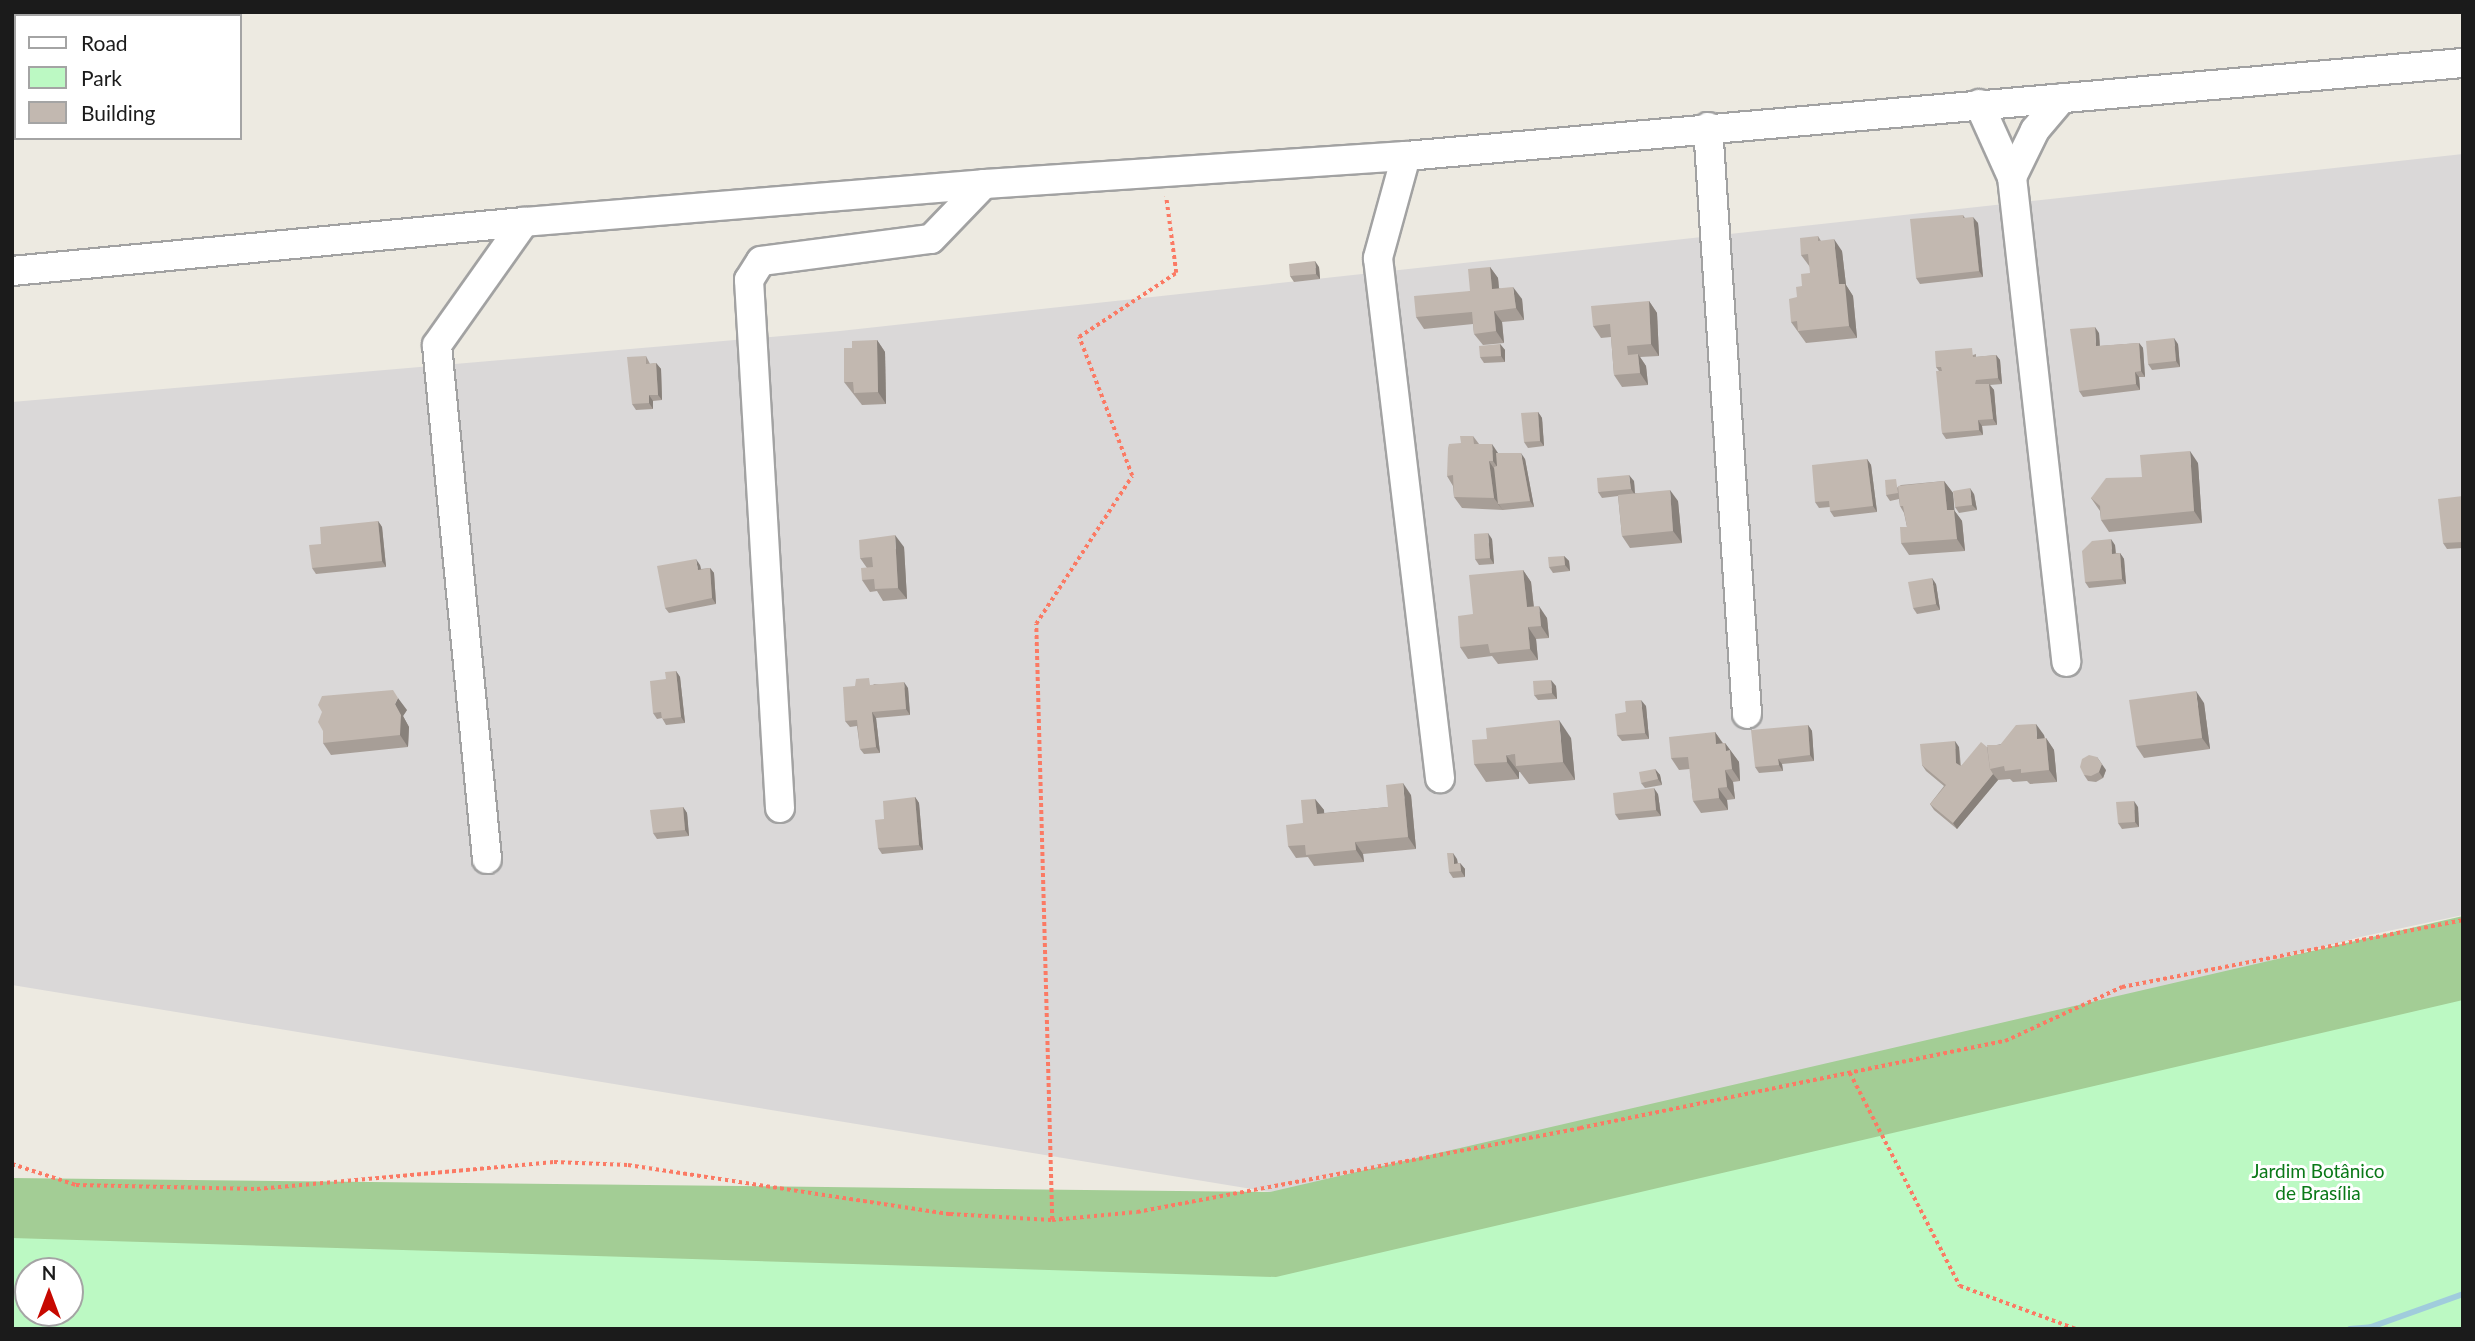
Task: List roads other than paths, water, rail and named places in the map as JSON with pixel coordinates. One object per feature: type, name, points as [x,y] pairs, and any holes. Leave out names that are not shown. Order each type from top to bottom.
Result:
[{"type":"street","points":[[12,271],[524,222],[984,184],[1406,156],[1708,127],[2463,63]]},
{"type":"street","points":[[2012,177],[2035,130],[2062,98]]},
{"type":"street","points":[[1979,104],[2012,177],[2066,662]]},
{"type":"street","points":[[1708,127],[1746,714]]},
{"type":"street","points":[[1406,156],[1378,258],[1440,778]]},
{"type":"street","points":[[780,808],[749,280],[761,261],[931,239],[984,184]]},
{"type":"street","points":[[487,859],[437,345],[524,222]]},
{"type":"waterway","points":[[2350,1329],[2371,1327],[2463,1294]]},
{"type":"park label","name":"Jardim Botânico de Brasília","points":[[2318,1182]]}]
